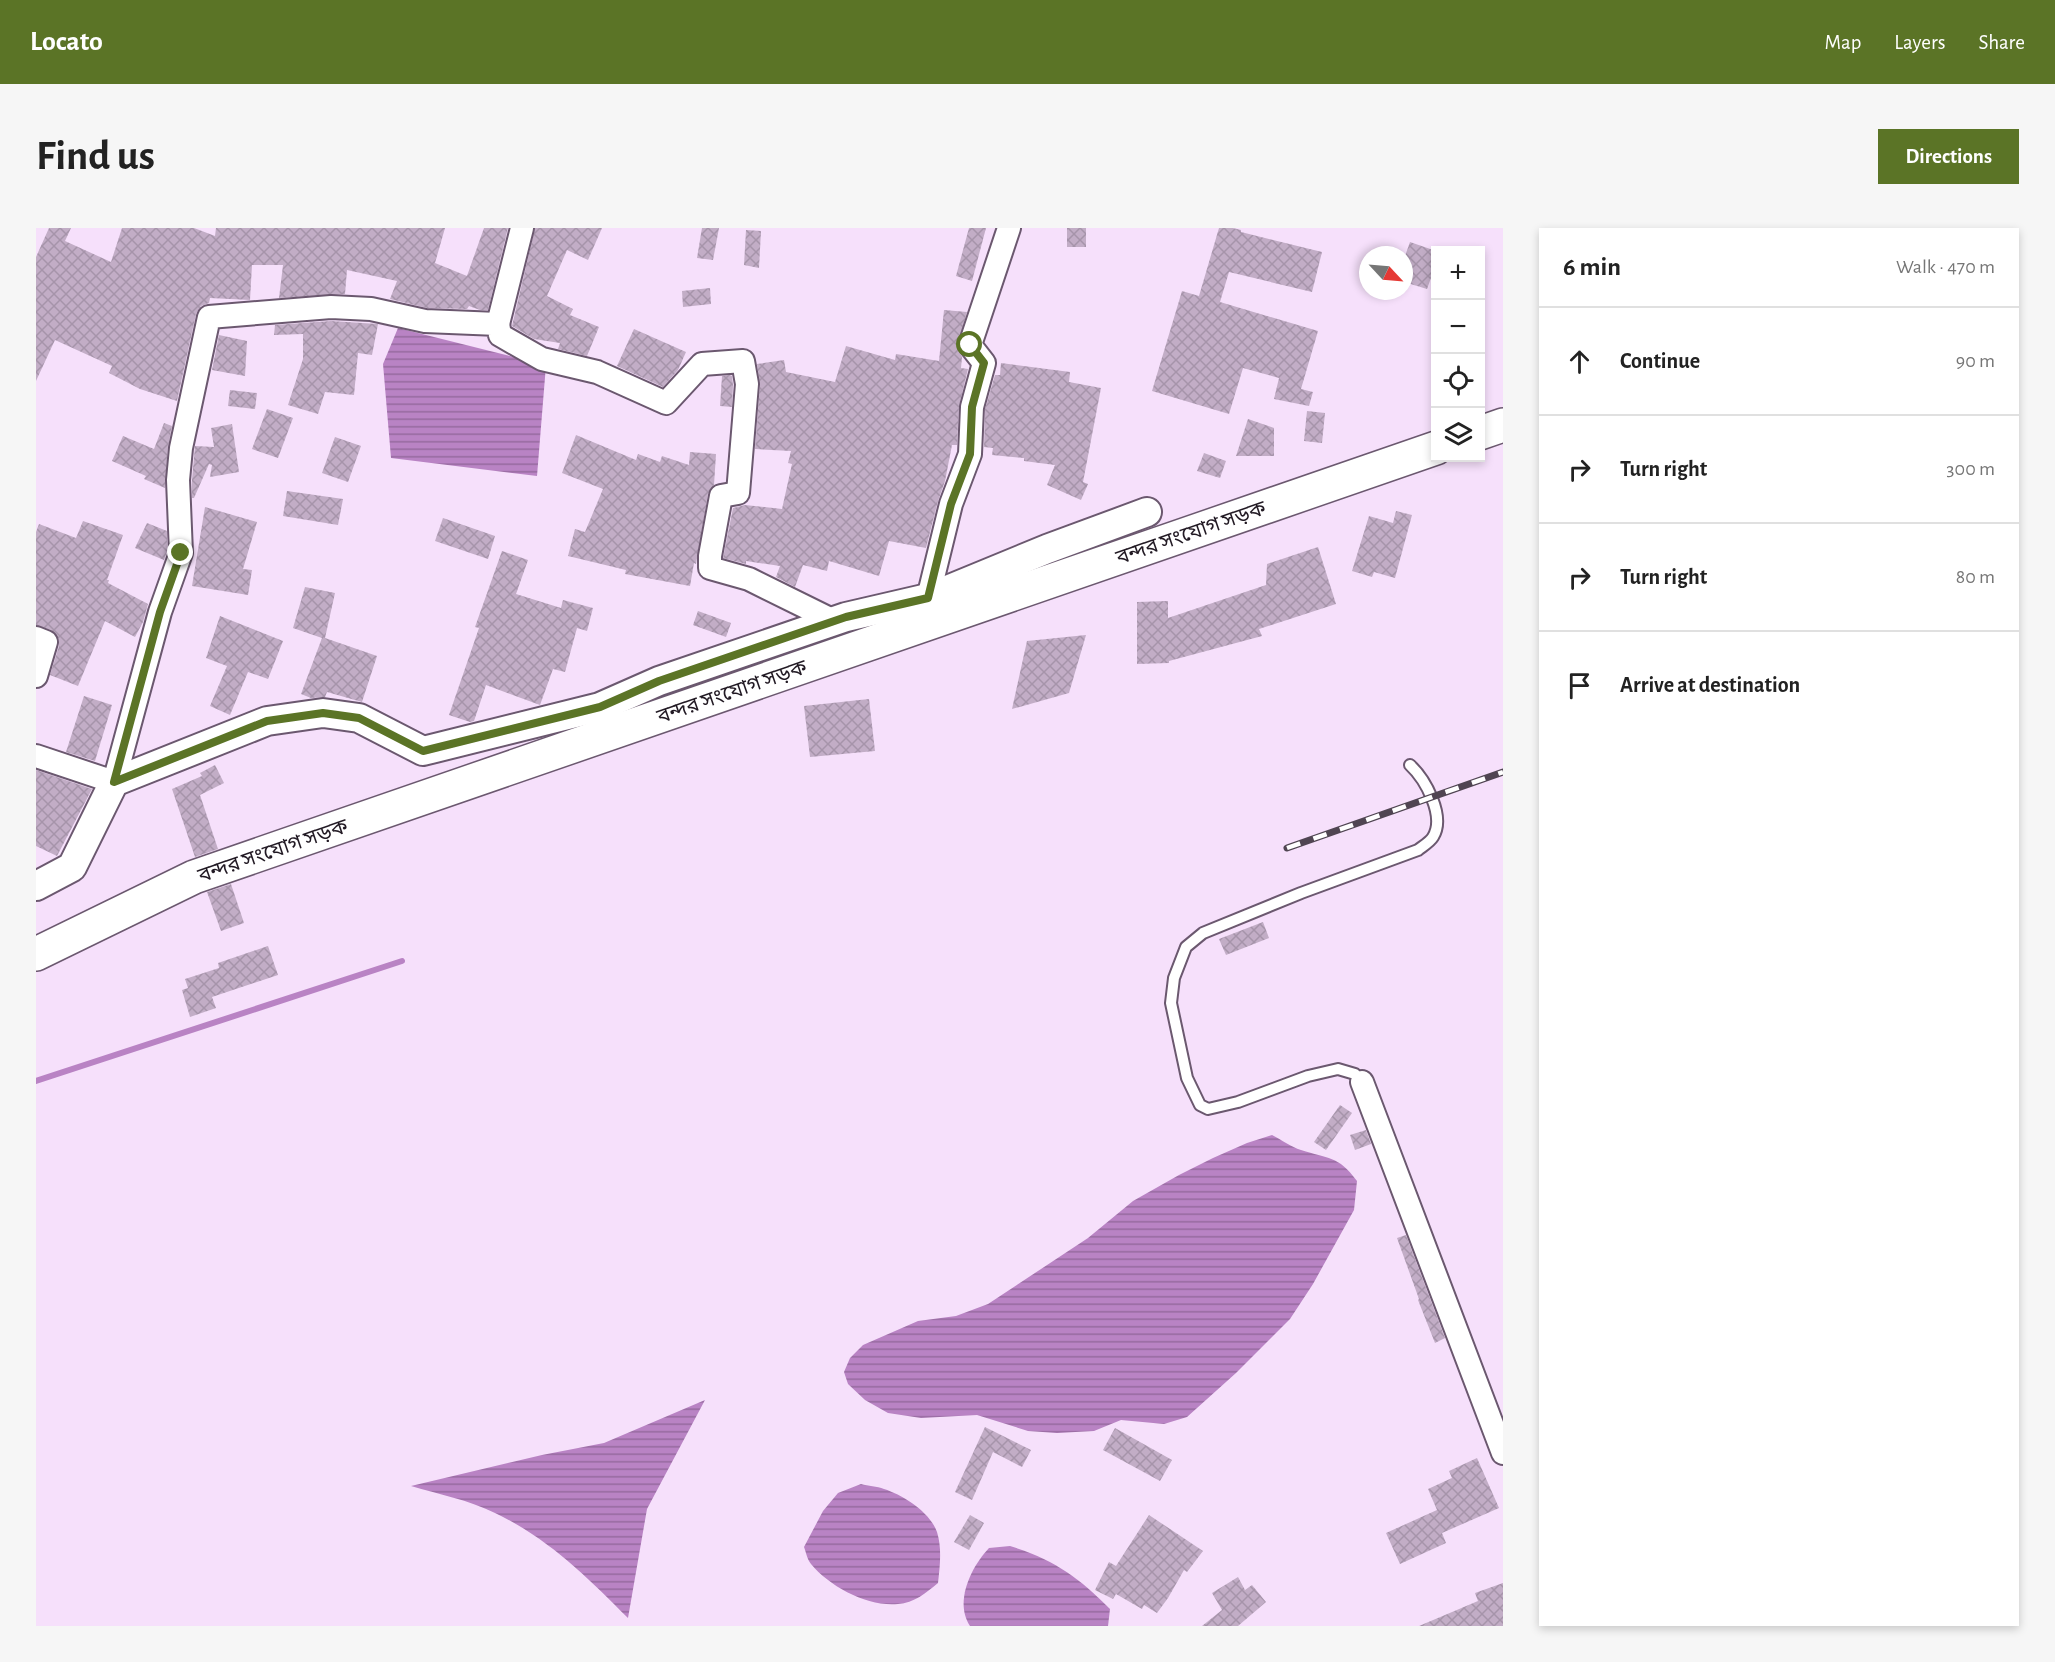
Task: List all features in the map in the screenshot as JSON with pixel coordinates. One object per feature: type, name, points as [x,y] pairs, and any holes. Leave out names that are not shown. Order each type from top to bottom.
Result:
[{"type":"highway","points":[[1485,431],[1503,425]]},
{"type":"highway","name":"বন্দর সংযোগ সড়ক","points":[[36,954],[194,878],[1431,450]]},
{"type":"street","points":[[522,228],[498,324],[500,335],[542,359],[597,372],[666,403],[702,364],[742,362],[747,384],[738,493],[721,496],[710,556],[710,568],[749,579],[834,621]]},
{"type":"street","points":[[928,598],[951,504],[970,454],[972,407],[984,363],[970,345],[1009,228]]},
{"type":"street","points":[[36,886],[72,867],[114,782],[160,612],[181,553],[178,480],[181,448],[209,317],[331,307],[371,309],[425,321],[498,324]]},
{"type":"street","points":[[36,756],[114,782],[267,721],[323,713],[359,718],[423,751],[600,707],[659,681],[834,621],[928,598],[1047,549],[1147,512]]},
{"type":"street","points":[[36,638],[46,642],[36,676]]},
{"type":"street","points":[[1362,1082],[1503,1453]]},
{"type":"lane","points":[[1362,1082],[1354,1074],[1338,1069],[1308,1076],[1238,1102],[1208,1109],[1200,1105],[1187,1077],[1173,1014],[1171,1004],[1174,978],[1186,947],[1203,933],[1301,893],[1418,850],[1433,837],[1437,824],[1437,812],[1422,777],[1410,765]]},
{"type":"shaded area","points":[[398,328],[546,365],[537,476],[391,458],[383,364]]},
{"type":"shaded area","points":[[1272,1135],[1297,1149],[1332,1159],[1344,1166],[1357,1181],[1354,1210],[1313,1284],[1290,1319],[1236,1373],[1187,1417],[1164,1424],[1121,1420],[1094,1431],[1057,1433],[1028,1431],[977,1415],[921,1418],[888,1413],[865,1400],[848,1384],[844,1372],[850,1358],[863,1345],[918,1321],[956,1316],[988,1304],[1088,1238],[1133,1201],[1213,1158]]},
{"type":"shaded area","points":[[705,1400],[647,1509],[628,1618],[550,1546],[514,1523],[475,1504],[411,1486],[604,1443]]},
{"type":"shaded area","points":[[861,1484],[881,1488],[907,1500],[922,1511],[937,1532],[940,1551],[938,1583],[915,1600],[886,1604],[862,1599],[839,1588],[808,1560],[804,1547],[823,1511],[838,1493]]},
{"type":"shaded area","points":[[1010,1546],[1040,1557],[1076,1579],[1110,1609],[1108,1626],[970,1626],[965,1617],[964,1596],[976,1565],[989,1548]]},
{"type":"building","points":[[49,228],[71,228],[65,241],[111,262],[122,228],[194,228],[215,236],[216,228],[445,228],[435,263],[467,276],[484,228],[508,228],[488,310],[469,306],[467,309],[427,308],[390,299],[397,281],[347,270],[345,294],[279,298],[283,265],[252,265],[250,300],[210,298],[209,303],[201,306],[196,314],[177,401],[140,389],[109,373],[112,366],[55,340],[36,381],[36,257]]},
{"type":"building","points":[[535,228],[602,228],[588,260],[567,250],[547,296],[573,309],[570,315],[599,327],[587,356],[558,349],[560,343],[534,339],[512,326]]},
{"type":"building","points":[[702,228],[719,228],[713,260],[697,258]]},
{"type":"building","points":[[969,228],[986,228],[972,281],[956,276]]},
{"type":"building","points":[[1067,228],[1086,228],[1086,247],[1067,247]]},
{"type":"building","points":[[1219,228],[1233,228],[1322,252],[1312,292],[1229,272],[1220,302],[1318,331],[1301,389],[1313,392],[1309,406],[1274,399],[1279,378],[1243,368],[1229,414],[1152,391],[1182,291],[1199,296]]},
{"type":"building","points":[[746,230],[761,231],[759,268],[744,265]]},
{"type":"building","points":[[1410,242],[1431,249],[1431,278],[1427,289],[1413,285],[1413,246],[1409,246]]},
{"type":"building","points":[[710,288],[711,304],[683,307],[682,291]]},
{"type":"building","points":[[944,310],[967,312],[957,347],[962,357],[961,368],[968,369],[959,406],[957,445],[952,445],[945,481],[926,548],[889,541],[879,576],[829,561],[827,571],[803,565],[795,587],[776,577],[780,566],[746,561],[746,564],[723,558],[733,508],[745,505],[782,509],[792,464],[788,463],[791,451],[755,449],[760,385],[757,364],[784,360],[786,372],[835,382],[846,346],[895,360],[896,354],[939,361]]},
{"type":"building","points":[[331,321],[378,324],[372,355],[358,353],[354,395],[325,392],[318,414],[288,405],[303,359],[303,334],[274,335],[275,325]]},
{"type":"building","points":[[634,329],[686,352],[678,370],[663,387],[617,366]]},
{"type":"building","points":[[219,335],[247,341],[245,376],[212,370]]},
{"type":"building","points":[[1001,363],[1070,372],[1069,382],[1101,388],[1083,482],[1088,484],[1081,500],[1047,485],[1055,465],[1024,461],[1024,458],[992,455],[993,448],[984,447],[985,409],[995,375],[1000,375]]},
{"type":"building","points":[[730,375],[733,385],[732,407],[720,406],[722,376]]},
{"type":"building","points":[[230,390],[257,393],[255,409],[228,406]]},
{"type":"building","points":[[267,409],[293,418],[278,458],[252,449]]},
{"type":"building","points":[[1307,411],[1325,413],[1322,443],[1304,441]]},
{"type":"building","points":[[1248,419],[1274,428],[1274,456],[1236,456]]},
{"type":"building","points":[[164,423],[172,426],[165,488],[144,479],[146,476],[112,461],[123,436],[154,449]]},
{"type":"building","points":[[232,424],[239,472],[210,477],[212,465],[209,464],[192,498],[195,446],[214,447],[211,428]]},
{"type":"building","points":[[576,435],[636,460],[638,454],[660,462],[662,456],[689,465],[690,452],[716,454],[714,485],[708,494],[690,586],[625,574],[626,570],[568,556],[575,529],[585,532],[603,489],[562,473]]},
{"type":"building","points":[[335,437],[361,446],[348,482],[322,473]]},
{"type":"building","points":[[1204,453],[1226,461],[1220,478],[1197,471]]},
{"type":"building","points":[[287,491],[343,499],[338,525],[283,516]]},
{"type":"building","points":[[205,507],[257,522],[243,569],[252,570],[248,595],[192,586]]},
{"type":"building","points":[[1396,511],[1412,515],[1395,578],[1374,572],[1372,577],[1352,571],[1369,516],[1393,523]]},
{"type":"building","points":[[443,518],[495,536],[488,559],[435,541]]},
{"type":"building","points":[[83,521],[123,535],[107,580],[109,580],[108,583],[148,604],[143,622],[135,637],[105,621],[78,686],[50,675],[59,639],[51,630],[36,625],[36,532],[39,524],[76,538]]},
{"type":"building","points":[[147,523],[167,531],[167,551],[164,560],[135,548]]},
{"type":"building","points":[[1318,547],[1336,604],[1259,629],[1262,636],[1169,661],[1169,663],[1137,664],[1137,602],[1168,601],[1168,618],[1266,585],[1267,564]]},
{"type":"building","points":[[502,551],[528,560],[516,594],[561,608],[563,600],[593,608],[587,631],[577,628],[565,672],[553,669],[540,705],[486,685],[474,721],[470,722],[449,715],[479,628],[475,627]]},
{"type":"building","points":[[305,587],[335,593],[325,638],[377,656],[362,702],[327,692],[325,697],[311,698],[301,694],[322,638],[293,628]]},
{"type":"building","points":[[698,611],[731,623],[726,637],[693,625]]},
{"type":"building","points":[[220,616],[283,641],[268,679],[248,672],[230,715],[210,706],[227,666],[206,658]]},
{"type":"building","points":[[1086,635],[1069,693],[1012,709],[1027,641]]},
{"type":"building","points":[[84,696],[112,705],[95,761],[66,752]]},
{"type":"building","points":[[869,699],[875,751],[810,757],[804,706]]},
{"type":"building","points":[[215,765],[224,783],[200,795],[218,849],[195,857],[172,789],[202,776],[200,773]]},
{"type":"building","points":[[36,770],[92,789],[57,856],[36,846]]},
{"type":"building","points":[[231,884],[244,923],[221,931],[207,892]]},
{"type":"building","points":[[1263,922],[1269,938],[1226,955],[1219,939]]},
{"type":"building","points":[[268,946],[278,975],[212,997],[216,1008],[190,1017],[182,990],[188,988],[185,979],[219,968],[218,963]]},
{"type":"building","points":[[1340,1105],[1352,1113],[1326,1150],[1314,1142]]},
{"type":"building","points":[[1366,1130],[1371,1144],[1355,1150],[1350,1135]]},
{"type":"building","points":[[1406,1235],[1445,1338],[1435,1343],[1397,1238]]},
{"type":"building","points":[[985,1427],[1031,1450],[1022,1467],[993,1452],[972,1500],[955,1492]]},
{"type":"building","points":[[1115,1428],[1172,1460],[1160,1481],[1103,1450]]},
{"type":"building","points":[[1477,1458],[1499,1508],[1442,1533],[1446,1543],[1400,1564],[1386,1533],[1437,1510],[1428,1489],[1452,1478],[1449,1471]]},
{"type":"building","points":[[970,1515],[984,1523],[969,1550],[954,1542]]},
{"type":"building","points":[[1149,1515],[1203,1551],[1187,1572],[1184,1570],[1157,1613],[1144,1605],[1142,1609],[1116,1594],[1113,1599],[1095,1590],[1109,1562],[1116,1566]]},
{"type":"building","points":[[1238,1577],[1245,1590],[1252,1585],[1266,1602],[1238,1626],[1202,1626],[1222,1610],[1212,1593]]},
{"type":"building","points":[[1503,1583],[1503,1626],[1419,1626],[1478,1601],[1475,1593]]},
{"type":"waterway","points":[[36,1081],[402,961]]},
{"type":"railway","points":[[1287,848],[1503,772]]},
{"type":"route","points":[[181,553],[160,612],[114,782],[267,721],[323,713],[359,718],[423,751],[600,707],[659,681],[846,617],[928,598],[951,504],[970,454],[972,407],[984,363],[970,345]]}]
